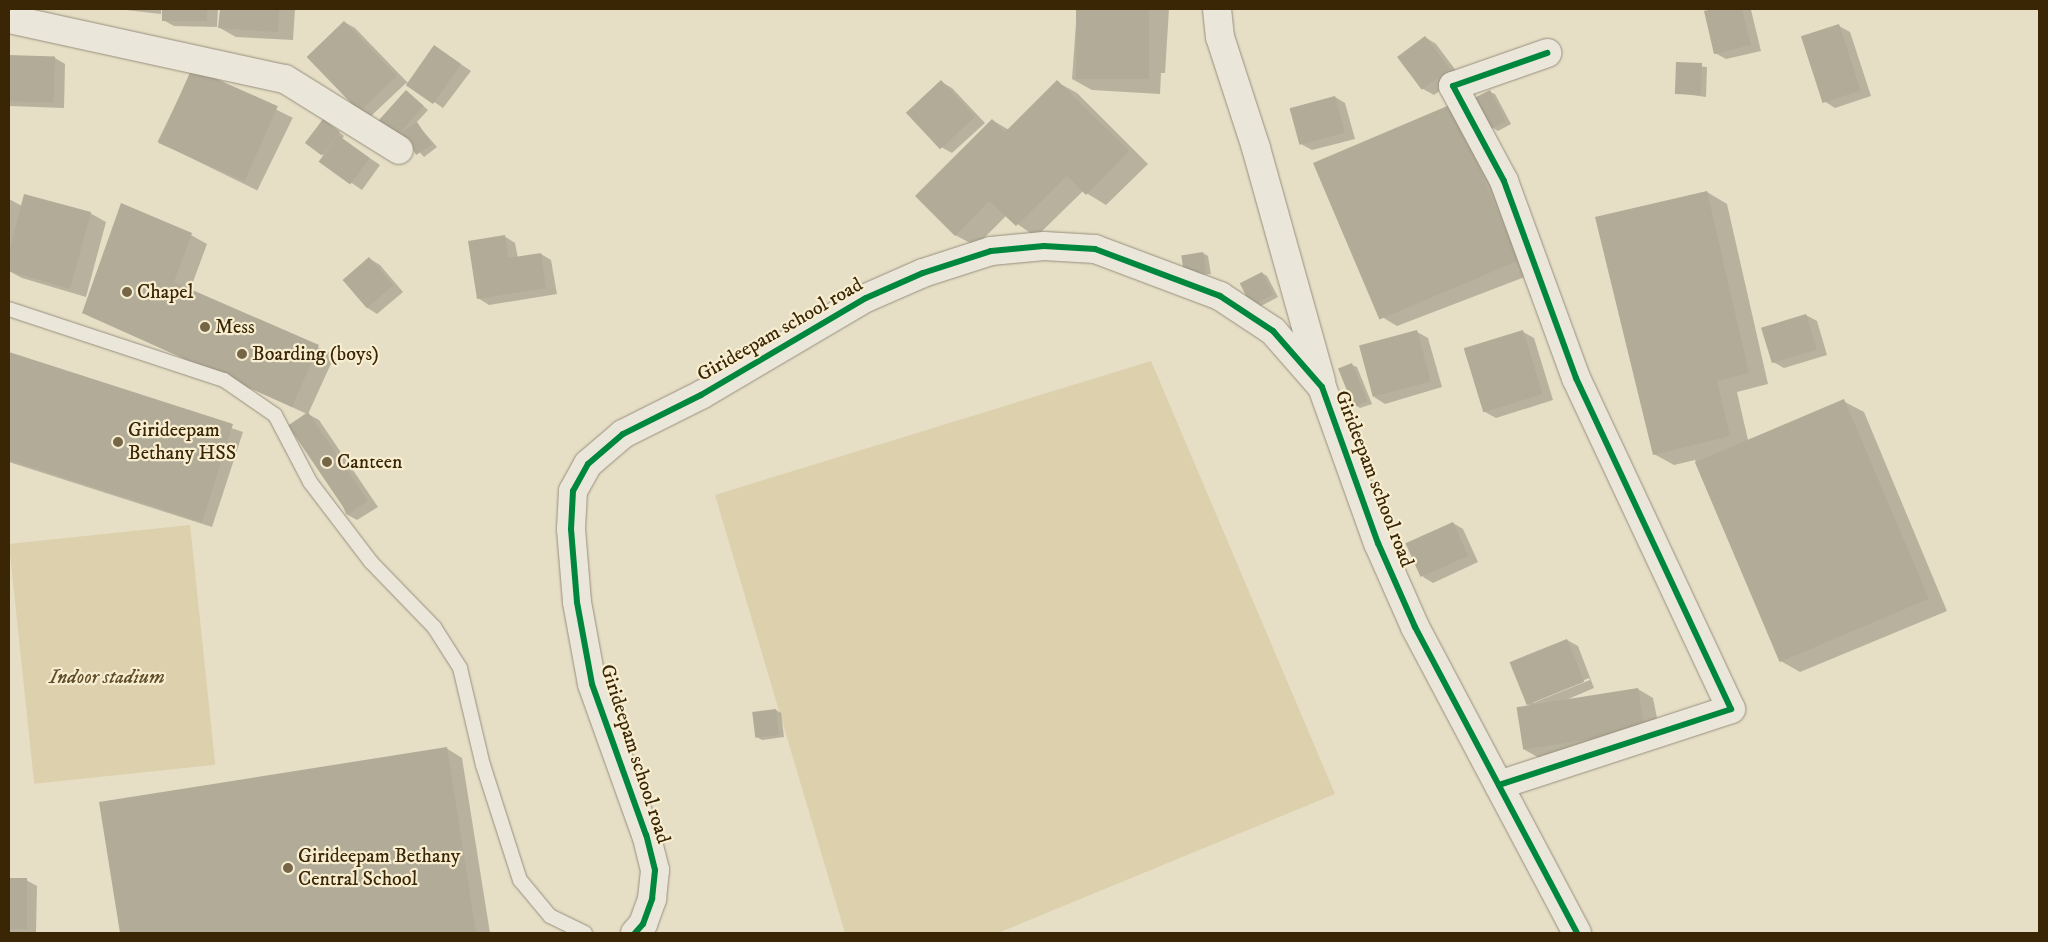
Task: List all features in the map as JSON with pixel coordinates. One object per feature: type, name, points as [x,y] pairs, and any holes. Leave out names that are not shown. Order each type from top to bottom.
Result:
[{"type":"street","points":[[1217,9],[1220,37],[1256,148],[1322,387]]},
{"type":"street","points":[[9,20],[285,79],[399,150]]},
{"type":"street","points":[[1499,786],[1731,709],[1576,378],[1504,181],[1453,86],[1546,53]]},
{"type":"street","name":"Girideepam school road","points":[[635,933],[643,924],[652,899],[655,870],[646,835],[592,684],[577,602],[571,529],[573,491],[588,464],[623,434],[701,395],[866,298],[923,273],[991,251],[1044,246],[1095,249],[1220,296],[1273,331],[1322,387],[1378,543],[1415,627],[1577,933]]},
{"type":"lane","points":[[9,309],[224,380],[275,415],[310,482],[371,562],[434,627],[460,668],[483,765],[520,880],[550,916],[585,933]]},
{"type":"green space","points":[[1151,361],[1335,794],[998,933],[845,933],[715,495]]},
{"type":"green space","name":"Indoor stadium","points":[[190,525],[215,765],[34,784],[9,544]]},
{"type":"building","points":[[162,9],[207,9],[207,21],[162,21]]},
{"type":"building","points":[[220,9],[279,9],[278,32],[218,28]]},
{"type":"building","points":[[1076,9],[1149,9],[1149,79],[1076,79]]},
{"type":"building","points":[[1713,9],[1742,9],[1751,45],[1714,54],[1704,11]]},
{"type":"building","points":[[344,21],[397,76],[359,112],[307,57]]},
{"type":"building","points":[[1839,24],[1861,91],[1823,103],[1801,36]]},
{"type":"building","points":[[1425,36],[1450,69],[1422,90],[1397,57]]},
{"type":"building","points":[[434,45],[461,64],[433,104],[406,85]]},
{"type":"building","points":[[9,55],[55,57],[53,103],[9,101]]},
{"type":"building","points":[[1676,62],[1702,63],[1701,95],[1675,94]]},
{"type":"building","points":[[192,68],[278,106],[245,181],[159,143]]},
{"type":"building","points":[[941,80],[975,117],[940,149],[906,113]]},
{"type":"building","points":[[1057,80],[1129,151],[1086,195],[1067,176],[1016,226],[989,201],[955,236],[915,196],[992,119],[1005,132]]},
{"type":"building","points":[[406,90],[424,106],[392,141],[375,125]]},
{"type":"building","points":[[1490,90],[1506,121],[1491,129],[1475,98]]},
{"type":"building","points":[[1335,96],[1345,133],[1299,145],[1290,108]]},
{"type":"building","points":[[1452,104],[1518,260],[1379,319],[1313,163]]},
{"type":"building","points":[[323,119],[340,132],[322,156],[305,143]]},
{"type":"building","points":[[417,122],[432,144],[416,155],[401,133]]},
{"type":"building","points":[[338,135],[370,158],[350,185],[319,162]]},
{"type":"building","points":[[1707,191],[1749,373],[1717,381],[1730,436],[1653,455],[1595,217]]},
{"type":"building","points":[[24,194],[91,212],[70,289],[9,271],[9,253]]},
{"type":"building","points":[[121,203],[192,233],[174,282],[319,345],[292,407],[82,313]]},
{"type":"building","points":[[505,235],[508,258],[541,253],[546,288],[477,299],[468,241]]},
{"type":"building","points":[[1203,252],[1206,271],[1184,274],[1181,255]]},
{"type":"building","points":[[369,257],[393,285],[367,308],[343,280]]},
{"type":"building","points":[[1262,272],[1273,294],[1251,306],[1240,283]]},
{"type":"building","points":[[1806,314],[1817,349],[1772,363],[1761,328]]},
{"type":"building","points":[[1417,330],[1431,381],[1373,397],[1359,346]]},
{"type":"building","points":[[1523,330],[1543,394],[1483,412],[1464,348]]},
{"type":"building","name":"Girideepam Bethany HSS","points":[[9,352],[233,424],[202,522],[9,460]]},
{"type":"building","points":[[1352,363],[1367,401],[1353,407],[1338,369]]},
{"type":"building","points":[[1844,399],[1929,599],[1780,662],[1695,462]]},
{"type":"building","name":"Canteen","points":[[308,412],[368,501],[348,514],[288,425]]},
{"type":"building","points":[[1453,522],[1468,556],[1421,577],[1405,543]]},
{"type":"building","points":[[1567,639],[1584,682],[1527,705],[1510,662]]},
{"type":"building","points":[[1638,688],[1645,730],[1523,750],[1517,707]]},
{"type":"building","points":[[776,709],[779,735],[755,738],[752,712]]},
{"type":"building","name":"Girideepam Bethany Central School","points":[[447,747],[476,933],[120,933],[99,802]]},
{"type":"building","points":[[9,878],[27,878],[27,929],[9,929]]},
{"type":"cycle path","points":[[1499,785],[1731,709],[1576,378],[1504,181],[1453,86],[1547,53]]},
{"type":"cycle path","points":[[635,933],[643,924],[652,899],[655,870],[646,835],[592,684],[577,602],[571,529],[573,491],[588,464],[623,434],[701,395],[866,298],[923,273],[991,251],[1044,246],[1095,249],[1220,296],[1273,331],[1322,387],[1378,543],[1415,627],[1577,933]]},
{"type":"place","name":"Chapel","points":[[127,292]]},
{"type":"place","name":"Mess","points":[[205,327]]},
{"type":"place","name":"Boarding (boys)","points":[[242,354]]},
{"type":"place","name":"Girideepam Bethany HSS","points":[[118,442]]},
{"type":"place","name":"Canteen","points":[[327,462]]},
{"type":"place","name":"Girideepam Bethany Central School","points":[[288,868]]}]
